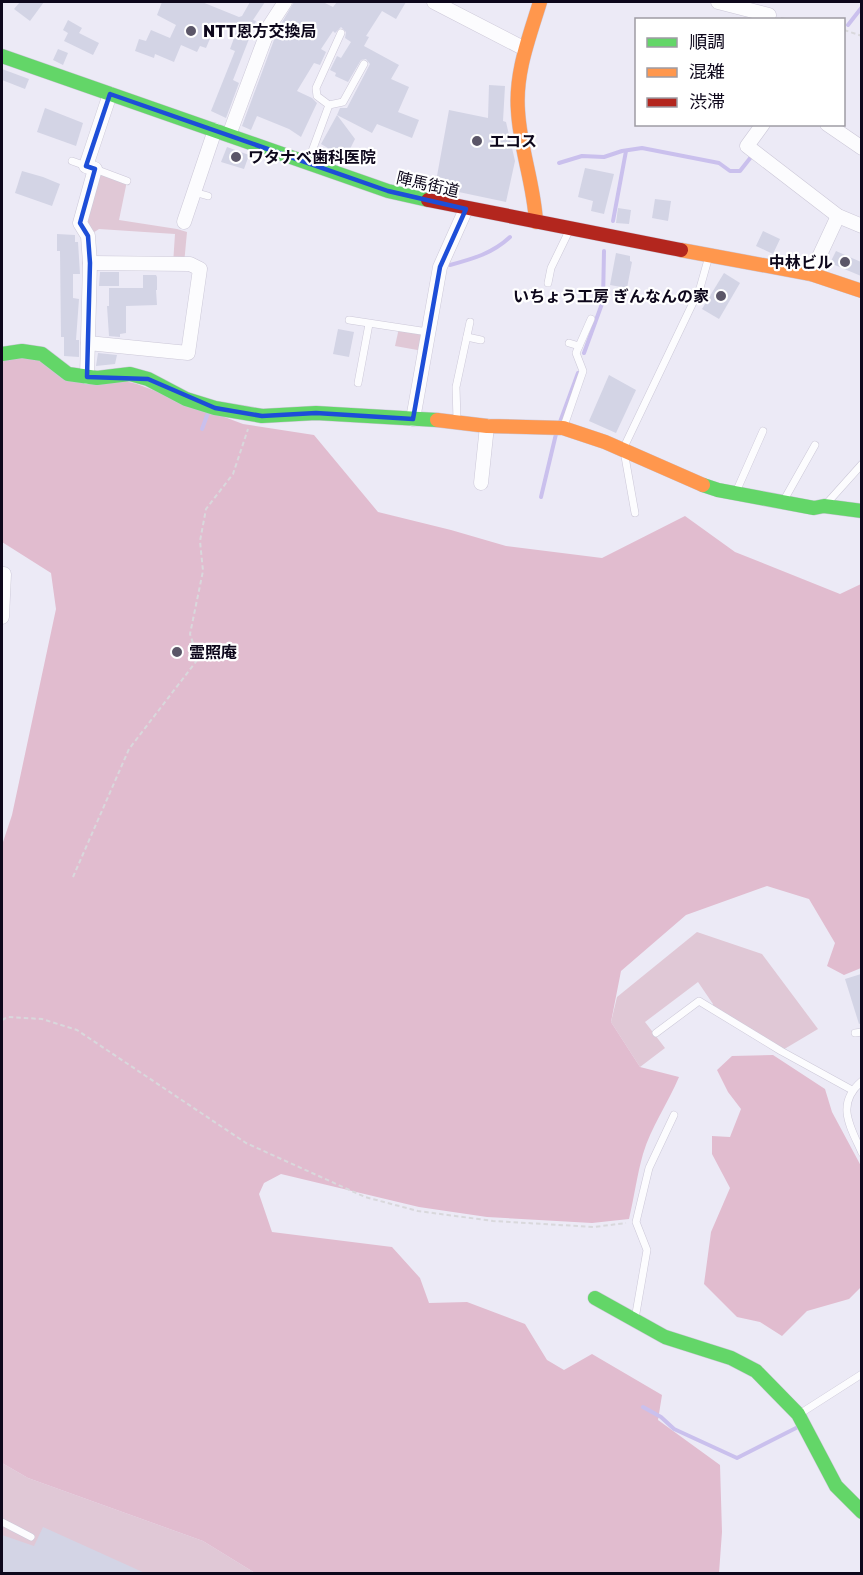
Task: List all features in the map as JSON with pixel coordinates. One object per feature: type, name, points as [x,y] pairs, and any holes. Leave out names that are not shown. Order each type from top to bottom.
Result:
[{"type":"street","points":[[184,222],[201,194],[222,133],[270,25],[285,2]]},
{"type":"street","points":[[434,2],[525,49]]},
{"type":"street","points":[[536,222],[536,201],[518,112],[519,74],[540,2]]},
{"type":"street","points":[[718,2],[769,15]]},
{"type":"street","name":"陣馬街道","points":[[2,56],[388,191],[466,209],[811,274],[861,291]]},
{"type":"street","points":[[87,377],[90,263],[88,236],[80,223],[84,165],[110,94]]},
{"type":"street","points":[[762,126],[747,146],[838,216],[861,226]]},
{"type":"street","points":[[831,126],[861,148]]},
{"type":"street","points":[[413,419],[440,267],[466,209]]},
{"type":"street","points":[[811,274],[838,216]]},
{"type":"street","points":[[88,343],[188,353],[200,269],[190,264],[90,263]]},
{"type":"street","points":[[2,354],[22,351],[42,354],[68,374],[87,377],[130,374],[148,379],[186,399],[215,408],[262,416],[315,413],[487,426],[563,428],[624,451],[692,481],[736,494],[814,508],[824,506],[861,511]]},
{"type":"street","points":[[481,483],[487,426]]},
{"type":"street","points":[[2,574],[4,574],[2,617]]},
{"type":"street","points":[[595,1298],[649,1330],[733,1357],[753,1368],[788,1407],[798,1414],[836,1486],[861,1512]]},
{"type":"lane","points":[[341,33],[316,88],[317,96],[329,105],[343,102],[364,64]]},
{"type":"lane","points":[[308,163],[329,105]]},
{"type":"lane","points":[[84,165],[127,181]]},
{"type":"lane","points":[[548,283],[551,268],[570,229]]},
{"type":"lane","points":[[635,513],[624,451],[700,288],[710,254]]},
{"type":"lane","points":[[563,428],[583,371],[576,353],[591,319]]},
{"type":"lane","points":[[349,320],[428,332]]},
{"type":"lane","points":[[457,422],[456,387],[470,322]]},
{"type":"lane","points":[[358,383],[369,324]]},
{"type":"lane","points":[[467,337],[481,340]]},
{"type":"lane","points":[[569,343],[579,346]]},
{"type":"lane","points":[[736,494],[764,431]]},
{"type":"lane","points":[[783,502],[814,445]]},
{"type":"lane","points":[[824,506],[861,464]]},
{"type":"lane","points":[[656,1033],[699,1001],[781,1051],[852,1090]]},
{"type":"lane","points":[[861,1081],[852,1090],[846,1119],[861,1152]]},
{"type":"lane","points":[[635,1320],[647,1250],[636,1222],[649,1168],[674,1115]]},
{"type":"lane","points":[[798,1414],[861,1374]]},
{"type":"lane","points":[[2,1522],[31,1537]]},
{"type":"path","points":[[845,31],[861,36]]},
{"type":"path","points":[[73,877],[129,749],[198,659],[190,634],[203,571],[200,541],[206,509],[233,474],[252,414]]},
{"type":"path","points":[[2,1020],[8,1017],[42,1019],[77,1030],[246,1143],[365,1197],[418,1211],[493,1221],[594,1227],[636,1222]]},
{"type":"highlighted area","points":[[110,94],[388,191],[466,209],[440,267],[413,419],[316,413],[262,416],[215,408],[148,379],[87,377],[90,263],[88,236],[80,223],[95,169],[86,166]]},
{"type":"shaded area","points":[[95,169],[127,181],[119,220],[187,232],[184,264],[173,264],[175,234],[99,229],[88,236],[80,223]]},
{"type":"shaded area","points":[[399,328],[422,332],[423,351],[395,346]]},
{"type":"shaded area","points":[[10,352],[137,384],[243,424],[314,435],[378,512],[506,546],[602,558],[685,516],[735,552],[840,594],[861,584],[861,968],[844,975],[827,966],[835,943],[809,899],[767,886],[686,915],[621,971],[611,1022],[640,1067],[679,1077],[646,1144],[629,1219],[592,1223],[487,1217],[419,1207],[281,1174],[264,1183],[259,1194],[272,1232],[392,1247],[420,1278],[429,1303],[467,1302],[525,1324],[547,1360],[564,1370],[592,1354],[662,1395],[658,1420],[720,1465],[722,1532],[719,1573],[255,1573],[203,1541],[28,1478],[2,1463],[2,845],[12,815],[56,609],[51,573],[2,542],[2,356]]},
{"type":"shaded area","points":[[697,932],[762,954],[818,1029],[781,1051],[713,1009],[713,1004],[698,982],[645,1022],[665,1048],[640,1067],[611,1022],[617,997]]},
{"type":"shaded area","points":[[773,1055],[825,1089],[832,1112],[861,1166],[861,1287],[849,1299],[807,1311],[782,1336],[760,1322],[737,1317],[704,1284],[711,1232],[730,1188],[712,1154],[712,1136],[730,1137],[741,1109],[728,1092],[717,1070],[732,1056]]},
{"type":"shaded area","points":[[2,1463],[28,1478],[203,1541],[255,1573],[2,1573]]},
{"type":"building","points":[[20,2],[44,2],[30,21],[14,9]]},
{"type":"building","points":[[162,2],[202,2],[239,17],[242,16],[250,2],[265,2],[253,20],[256,21],[233,80],[239,83],[226,118],[211,111],[235,51],[230,49],[237,30],[217,22],[206,48],[200,46],[197,52],[181,45],[174,62],[155,54],[154,58],[135,51],[139,39],[146,41],[151,30],[170,38],[176,25],[157,15]]},
{"type":"building","points":[[294,2],[323,2],[333,7],[337,2],[406,2],[396,19],[382,11],[366,36],[369,37],[364,46],[399,65],[391,79],[409,87],[398,112],[419,120],[412,138],[377,124],[372,133],[337,115],[340,108],[347,108],[370,64],[366,59],[361,60],[348,82],[335,76],[336,73],[330,70],[337,56],[341,58],[351,42],[345,38],[346,32],[341,27],[335,33],[333,31],[321,49],[326,52],[320,65],[314,63],[297,91],[317,103],[301,137],[289,129],[257,116],[251,130],[242,126],[278,29]]},
{"type":"building","points":[[68,20],[82,28],[79,33],[99,43],[93,55],[64,41],[68,33],[63,30]]},
{"type":"building","points":[[58,49],[68,53],[63,65],[53,60]]},
{"type":"building","points":[[2,69],[29,79],[25,89],[2,80]]},
{"type":"building","name":"エコス","points":[[489,85],[505,86],[503,121],[506,122],[515,161],[506,202],[435,187],[449,110],[488,118]]},
{"type":"building","points":[[45,108],[83,123],[76,146],[37,132]]},
{"type":"building","points":[[337,115],[355,139],[347,155],[340,151],[338,154],[321,144]]},
{"type":"building","name":"ワタナベ歯科医院","points":[[227,147],[249,155],[244,169],[221,162]]},
{"type":"building","points":[[585,168],[614,174],[604,214],[591,211],[593,201],[578,197]]},
{"type":"building","points":[[22,171],[60,184],[52,206],[15,193]]},
{"type":"building","points":[[655,199],[671,201],[668,221],[652,218]]},
{"type":"building","points":[[618,208],[631,210],[629,224],[616,223]]},
{"type":"building","points":[[763,231],[780,239],[773,254],[756,246]]},
{"type":"building","points":[[57,234],[75,235],[75,242],[78,242],[80,274],[73,274],[73,298],[79,299],[76,340],[79,340],[79,357],[64,356],[64,337],[61,337],[60,251],[57,251]]},
{"type":"building","name":"中林ビル","points":[[836,251],[861,262],[861,276],[830,263]]},
{"type":"building","points":[[616,253],[630,256],[632,262],[627,288],[610,285]]},
{"type":"building","points":[[100,272],[119,272],[119,286],[99,286]]},
{"type":"building","name":"いちょう工房 ぎんなんの家","points":[[724,273],[740,283],[719,319],[702,309]]},
{"type":"building","points":[[143,275],[156,275],[157,277],[157,305],[126,306],[126,333],[120,334],[120,337],[109,336],[107,306],[109,306],[109,288],[143,288]]},
{"type":"building","points":[[338,329],[354,332],[349,357],[333,354]]},
{"type":"building","points":[[98,353],[117,355],[115,364],[96,366]]},
{"type":"building","points":[[609,375],[636,390],[616,433],[589,421]]},
{"type":"building","points":[[861,974],[861,1023],[859,1024],[845,979]]},
{"type":"building","points":[[43,1527],[147,1574],[2,1574],[2,1535],[34,1546]]},
{"type":"waterway","points":[[848,25],[862,7]]},
{"type":"waterway","points":[[559,163],[582,156],[604,157],[642,148],[719,163],[730,171],[740,171],[751,157]]},
{"type":"waterway","points":[[613,221],[626,151]]},
{"type":"waterway","points":[[450,265],[482,255],[510,237]]},
{"type":"waterway","points":[[584,353],[603,301],[604,251]]},
{"type":"waterway","points":[[560,422],[578,373]]},
{"type":"waterway","points":[[202,429],[208,413]]},
{"type":"waterway","points":[[541,497],[556,434]]},
{"type":"waterway","points":[[643,1407],[661,1417],[674,1429],[737,1458],[798,1427]]},
{"type":"traffic: fast","points":[[2,56],[388,191],[428,200]]},
{"type":"traffic: fast","points":[[2,354],[22,351],[42,354],[68,374],[97,378],[130,374],[148,379],[186,399],[215,408],[262,416],[316,413],[437,420]]},
{"type":"traffic: fast","points":[[703,485],[718,490],[814,508],[824,506],[862,511]]},
{"type":"traffic: fast","points":[[595,1298],[665,1337],[731,1358],[756,1371],[798,1414],[836,1486],[862,1512]]},
{"type":"traffic: slow","points":[[536,222],[533,194],[519,125],[518,97],[524,56],[540,2]]},
{"type":"traffic: slow","points":[[681,250],[811,274],[862,291]]},
{"type":"traffic: slow","points":[[437,420],[487,426],[563,428],[605,442],[703,485]]},
{"type":"traffic: jam","points":[[428,200],[681,250]]},
{"type":"place","name":"NTT恩方交換局","points":[[191,31]]},
{"type":"place","name":"エコス","points":[[477,141]]},
{"type":"place","name":"ワタナベ歯科医院","points":[[236,157]]},
{"type":"place","name":"中林ビル","points":[[845,262]]},
{"type":"place","name":"いちょう工房 ぎんなんの家","points":[[721,296]]},
{"type":"place","name":"霊照庵","points":[[177,652]]}]
